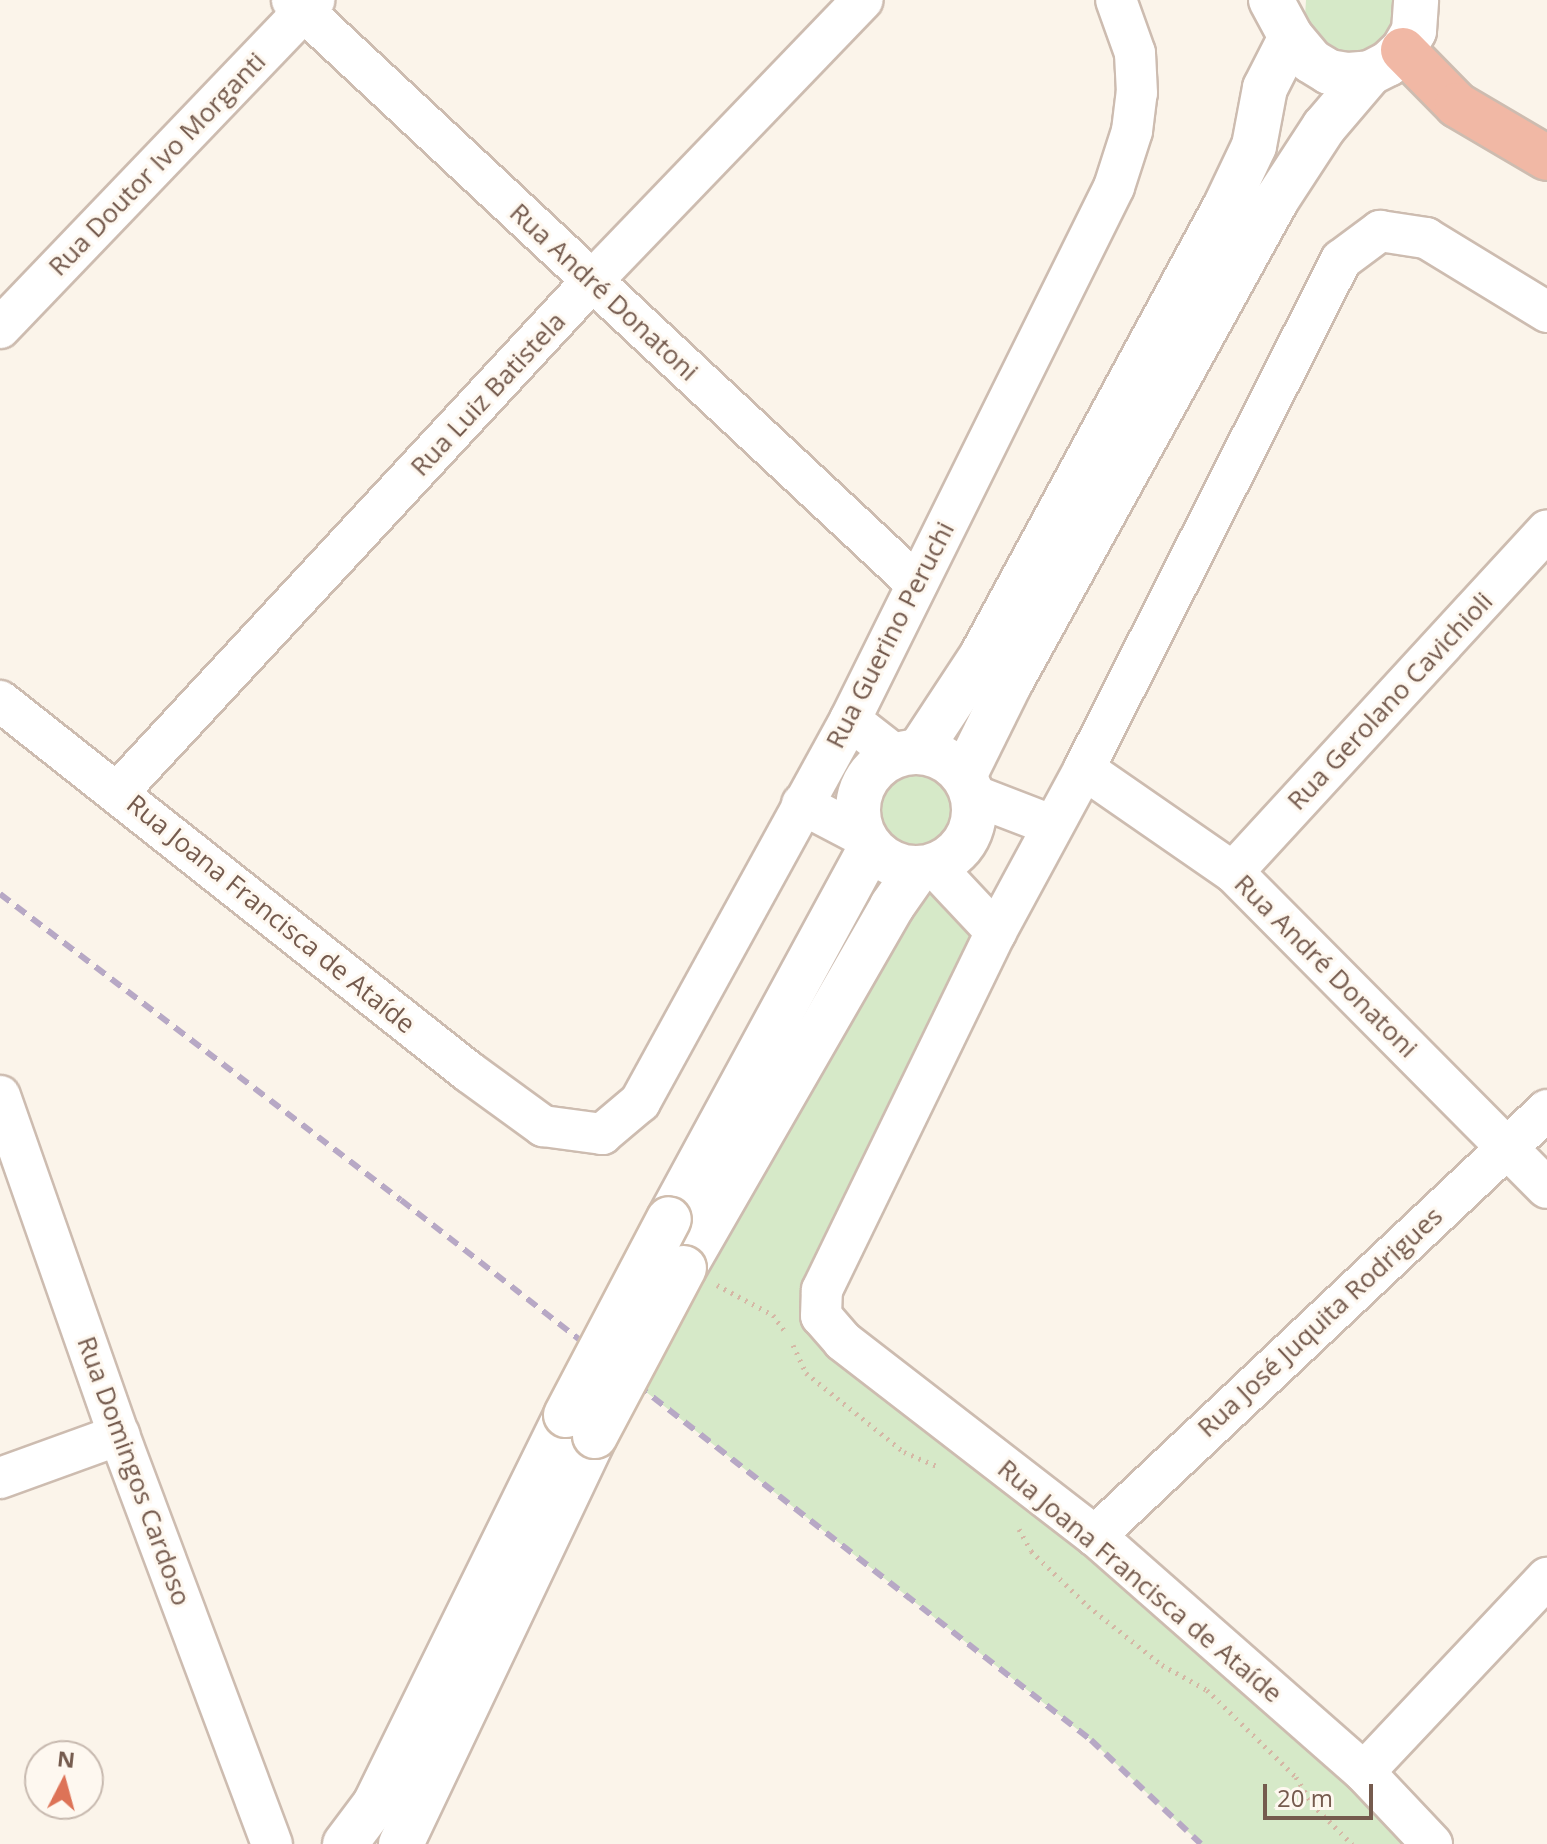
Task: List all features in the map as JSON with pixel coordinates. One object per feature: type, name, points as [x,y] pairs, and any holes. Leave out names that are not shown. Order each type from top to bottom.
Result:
[{"type":"highway","points":[[1406,27],[1457,105],[1547,158]]},
{"type":"main road","points":[[1284,16],[1311,61],[1329,72],[1406,27]]},
{"type":"main road","points":[[926,867],[891,864],[867,842],[858,817],[859,797],[865,781],[878,765],[907,753],[981,657],[1226,205],[1254,146],[1284,16]]},
{"type":"main road","points":[[969,786],[1010,683],[1277,199],[1324,127],[1406,27]]},
{"type":"main road","points":[[345,1844],[375,1804],[580,1425],[697,1275],[892,906],[926,867],[958,852],[969,835],[975,815],[969,786],[952,763],[907,753]]},
{"type":"main road","points":[[401,1844],[669,1219],[867,842]]},
{"type":"street","name":"Rua Luiz Batistela","points":[[118,792],[592,281],[862,0]]},
{"type":"street","name":"Rua Guerino Peruchi","points":[[543,1126],[602,1134],[640,1102],[850,720],[1114,187],[1132,131],[1137,93],[1135,53],[1116,0]]},
{"type":"street","name":"Rua André Donatoni","points":[[304,4],[592,281],[917,584]]},
{"type":"street","name":"Rua Doutor Ivo Morganti","points":[[0,328],[304,4]]},
{"type":"street","points":[[926,867],[996,932],[1051,825],[1084,769],[1325,286],[1341,260],[1380,231],[1426,238],[1547,312]]},
{"type":"street","name":"Rua Gerolano Cavichioli","points":[[1233,872],[1547,530]]},
{"type":"street","name":"Rua Joana Francisca de Ataíde","points":[[0,701],[457,1062],[543,1126]]},
{"type":"street","points":[[850,720],[907,753]]},
{"type":"street","name":"Rua André Donatoni","points":[[1084,769],[1233,872],[1547,1188]]},
{"type":"street","points":[[969,786],[1051,825]]},
{"type":"street","points":[[802,804],[867,842]]},
{"type":"street","name":"Rua Joana Francisca de Ataíde","points":[[996,932],[822,1290],[821,1316],[843,1341],[1095,1536],[1364,1772],[1432,1844]]},
{"type":"street","name":"Rua Domingos Cardoso","points":[[0,1096],[119,1435],[272,1844]]},
{"type":"street","name":"Rua José Juquita Rodrigues","points":[[1095,1536],[1547,1110]]},
{"type":"street","points":[[0,1478],[119,1435]]},
{"type":"street","points":[[1364,1772],[1547,1578]]},
{"type":"path","points":[[697,1275],[773,1315],[806,1373],[904,1452],[949,1472]]},
{"type":"path","points":[[1012,1523],[1022,1532],[1031,1551],[1088,1606],[1162,1665],[1207,1690],[1296,1777],[1312,1804],[1352,1844]]},
{"type":"green space","points":[[1306,0],[1392,0],[1392,22],[1384,37],[1371,49],[1354,54],[1337,53],[1322,45],[1311,32],[1305,16]]},
{"type":"green space","points":[[936,755],[952,763],[975,815],[969,835],[958,852],[941,863],[996,933],[821,1316],[1432,1844],[1201,1844],[1091,1740],[627,1377],[917,869],[891,864],[871,847],[858,817],[859,797],[865,781],[878,765]]},
{"type":"railway","points":[[0,894],[401,1200],[1091,1740],[1201,1844]]}]
